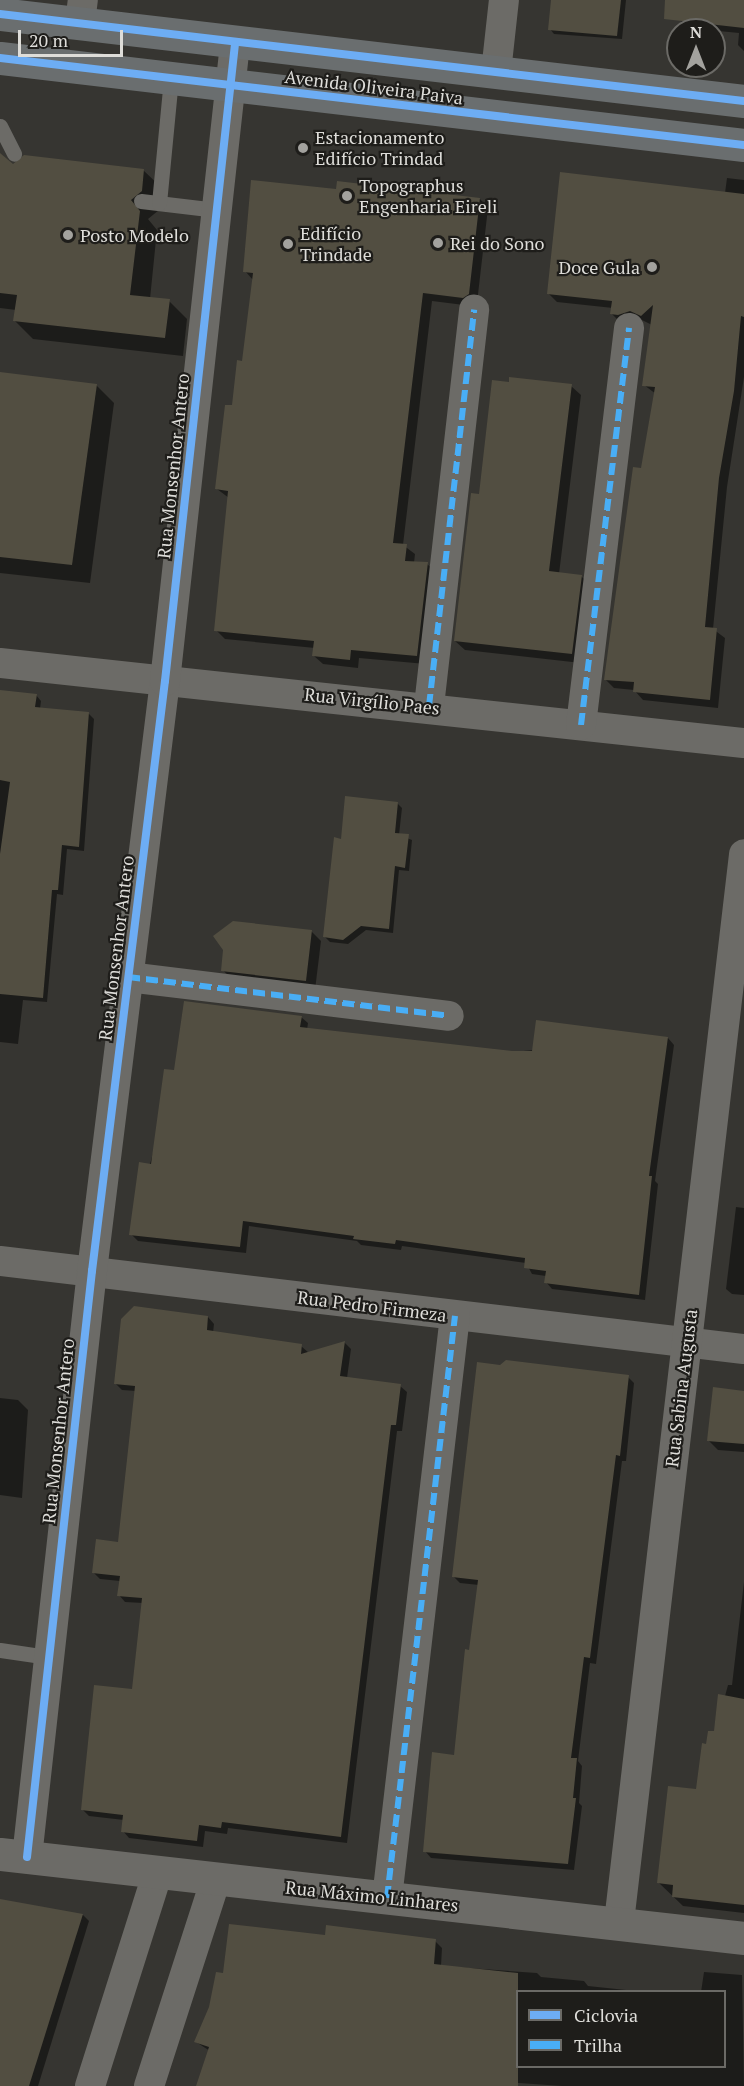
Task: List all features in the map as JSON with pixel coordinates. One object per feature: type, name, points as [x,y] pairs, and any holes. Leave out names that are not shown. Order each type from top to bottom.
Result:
[{"type":"main road","name":"Avenida Oliveira Paiva","points":[[0,14],[82,12],[235,44],[744,100]]},
{"type":"main road","name":"Avenida Oliveira Paiva","points":[[0,58],[744,145]]},
{"type":"street","points":[[496,72],[504,0]]},
{"type":"street","name":"Rua Monsenhor Antero","points":[[13,1855],[48,1657],[92,1271],[165,681],[235,44]]},
{"type":"street","points":[[429,706],[474,310]]},
{"type":"street","points":[[581,725],[629,328]]},
{"type":"street","name":"Rua Virgílio Paes","points":[[0,663],[429,706],[744,743]]},
{"type":"street","name":"Rua Sabina Augusta","points":[[619,1922],[744,854]]},
{"type":"street","points":[[128,977],[449,1016]]},
{"type":"street","name":"Rua Pedro Firmeza","points":[[0,1261],[744,1349]]},
{"type":"street","points":[[387,1898],[455,1316]]},
{"type":"street","name":"Rua Máximo Linhares","points":[[13,1855],[744,1938]]},
{"type":"street","points":[[90,2086],[158,1872]]},
{"type":"street","points":[[149,2086],[216,1879]]},
{"type":"lane","points":[[159,203],[171,78]]},
{"type":"lane","points":[[0,126],[14,154]]},
{"type":"lane","points":[[141,201],[216,210]]},
{"type":"lane","points":[[0,1650],[48,1657]]},
{"type":"building","points":[[551,0],[621,0],[617,36],[548,30]]},
{"type":"building","points":[[665,0],[744,0],[744,28],[726,26],[726,18],[664,19]]},
{"type":"building","name":"Posto Modelo","points":[[0,153],[13,164],[24,155],[144,169],[142,191],[131,200],[140,211],[130,295],[170,299],[165,338],[13,321],[17,295],[0,293]]},
{"type":"building","points":[[560,172],[744,194],[744,317],[741,316],[734,391],[719,478],[705,627],[717,628],[710,700],[633,692],[634,682],[604,680],[633,467],[641,468],[655,387],[642,386],[653,305],[641,316],[630,311],[618,315],[610,314],[612,301],[547,294]]},
{"type":"building","points":[[251,180],[336,189],[337,181],[480,198],[469,294],[463,298],[423,293],[393,543],[407,544],[405,561],[428,562],[417,656],[351,650],[350,660],[312,656],[314,641],[214,631],[228,491],[215,489],[225,405],[232,405],[237,360],[242,361],[253,273],[243,272]]},
{"type":"building","points":[[0,372],[97,384],[72,565],[0,557]]},
{"type":"building","points":[[509,377],[572,384],[549,571],[582,575],[572,654],[454,641],[471,493],[479,494],[492,380],[509,382]]},
{"type":"building","points":[[0,690],[37,694],[35,707],[89,712],[79,847],[62,845],[58,890],[52,890],[43,998],[0,994],[0,854],[10,782],[0,780]]},
{"type":"building","points":[[345,796],[398,802],[395,833],[409,834],[405,868],[395,866],[389,929],[361,926],[343,940],[323,937],[334,837],[341,839]]},
{"type":"building","points":[[233,921],[312,930],[306,981],[221,971],[223,950],[213,936]]},
{"type":"building","points":[[184,1001],[302,1016],[300,1027],[512,1051],[532,1051],[536,1020],[668,1037],[649,1176],[652,1176],[639,1295],[544,1283],[546,1271],[524,1268],[525,1258],[396,1240],[395,1244],[353,1239],[354,1236],[243,1221],[240,1247],[129,1235],[139,1162],[151,1164],[164,1069],[174,1070]]},
{"type":"building","points":[[134,1306],[208,1316],[207,1330],[302,1344],[301,1354],[345,1341],[340,1376],[401,1384],[396,1425],[391,1425],[341,1837],[222,1822],[221,1828],[199,1825],[197,1841],[121,1832],[123,1815],[81,1810],[94,1685],[132,1689],[142,1598],[117,1596],[120,1576],[92,1573],[96,1539],[118,1542],[135,1386],[114,1384],[121,1319]]},
{"type":"building","points":[[506,1360],[629,1375],[620,1456],[616,1455],[590,1658],[584,1657],[571,1758],[577,1758],[573,1798],[576,1798],[568,1864],[423,1852],[432,1752],[454,1755],[465,1649],[469,1650],[478,1580],[452,1577],[477,1362],[500,1365]]},
{"type":"building","points":[[713,1387],[744,1391],[744,1444],[707,1441]]},
{"type":"building","points":[[718,1694],[744,1699],[744,1905],[672,1897],[673,1885],[657,1883],[668,1786],[696,1789],[702,1743],[706,1744],[708,1731],[714,1731]]},
{"type":"building","points":[[0,1899],[83,1914],[29,2086],[0,2086]]},
{"type":"building","points":[[229,1924],[325,1935],[326,1925],[436,1939],[434,1964],[518,1973],[516,2068],[518,2068],[518,2086],[196,2086],[209,2047],[194,2042],[209,2007],[216,1972],[223,1973]]},
{"type":"marked path","points":[[429,706],[474,310]]},
{"type":"marked path","points":[[581,725],[629,328]]},
{"type":"marked path","points":[[128,977],[449,1016]]},
{"type":"marked path","points":[[387,1898],[455,1316]]},
{"type":"cycle path","points":[[0,14],[744,101]]},
{"type":"cycle path","points":[[27,1857],[92,1271],[165,681],[235,44]]},
{"type":"cycle path","points":[[0,58],[744,145]]},
{"type":"place","name":"Estacionamento Edifício Trindad","points":[[303,148]]},
{"type":"place","name":"Topographus Engenharia Eireli","points":[[347,196]]},
{"type":"place","name":"Posto Modelo","points":[[68,235]]},
{"type":"place","name":"Rei do Sono","points":[[438,243]]},
{"type":"place","name":"Edifício Trindade","points":[[288,244]]},
{"type":"place","name":"Doce Gula","points":[[652,267]]}]
